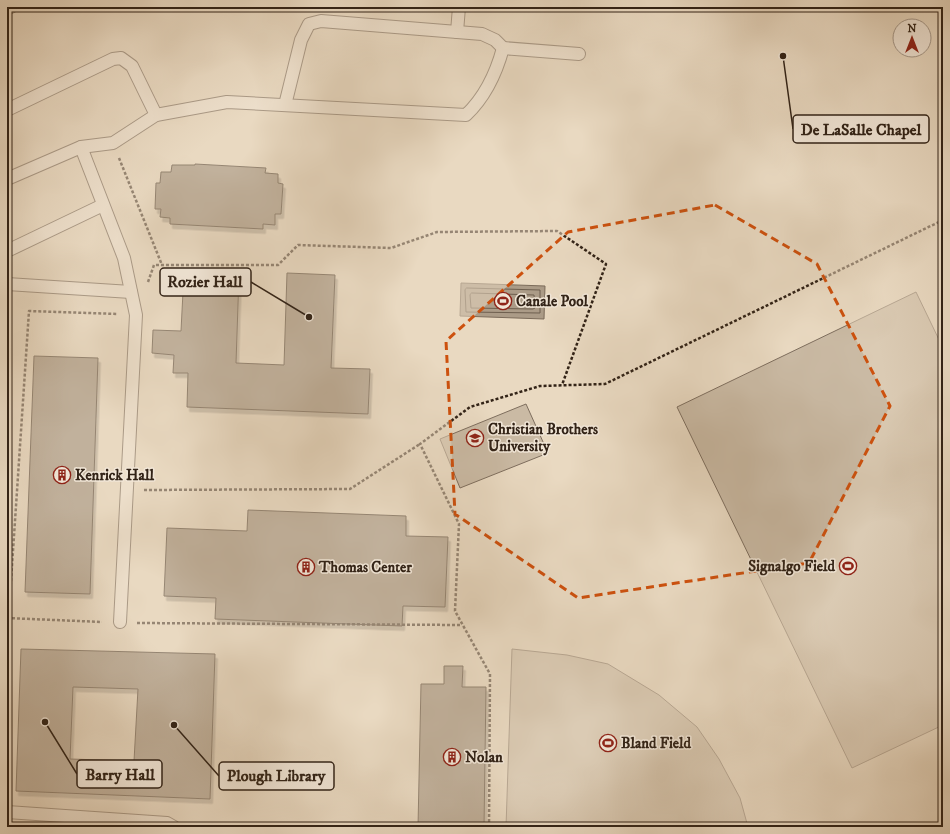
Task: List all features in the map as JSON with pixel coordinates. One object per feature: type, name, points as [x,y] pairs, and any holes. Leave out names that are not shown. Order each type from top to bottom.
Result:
[{"type":"lane","points":[[457,32],[459,7]]},
{"type":"lane","points":[[285,105],[301,40],[309,24],[321,21],[482,34],[495,40],[503,48],[579,54]]},
{"type":"lane","points":[[7,179],[81,147],[113,143],[156,115],[227,102],[466,115],[482,97],[498,68],[503,48]]},
{"type":"lane","points":[[7,110],[113,59],[122,58],[132,66],[156,115]]},
{"type":"lane","points":[[81,147],[124,258],[136,315],[120,622]]},
{"type":"lane","points":[[7,251],[103,205]]},
{"type":"lane","points":[[7,284],[131,292]]},
{"type":"lane","points":[[7,812],[134,824],[167,823],[172,824],[174,827]]},
{"type":"path","points":[[113,143],[162,265]]},
{"type":"path","points":[[136,490],[350,489],[420,444],[470,408],[540,386],[604,384],[943,220]]},
{"type":"path","points":[[146,286],[154,265],[278,265],[298,245],[391,248],[437,232],[557,231],[606,264],[562,385]]},
{"type":"path","points":[[7,641],[28,311],[136,315]]},
{"type":"path","points":[[420,444],[458,524],[455,611],[490,674],[489,827]]},
{"type":"path","points":[[8,618],[120,622],[463,625]]},
{"type":"highlighted area","points":[[715,205],[817,264],[890,406],[809,563],[578,598],[455,514],[446,341],[568,232]]},
{"type":"shaded area","name":"Signalgo Field","points":[[916,292],[943,348],[943,725],[852,768],[677,407]]},
{"type":"shaded area","points":[[526,404],[548,453],[460,488],[440,439]]},
{"type":"shaded area","name":"Bland Field","points":[[512,649],[567,655],[608,664],[659,695],[697,727],[719,759],[740,798],[748,827],[506,827]]},
{"type":"water","name":"Canale Pool","points":[[461,283],[545,286],[544,319],[460,316]]},
{"type":"building","points":[[195,164],[266,168],[265,173],[278,174],[278,183],[283,184],[281,214],[275,214],[275,225],[263,224],[263,229],[170,224],[170,218],[160,217],[161,209],[155,209],[156,183],[160,183],[161,172],[171,172],[172,165]]},
{"type":"building","points":[[184,272],[239,275],[236,363],[284,365],[287,273],[335,275],[331,368],[370,369],[368,414],[187,407],[188,373],[173,373],[174,355],[152,353],[153,330],[181,331]]},
{"type":"building","name":"Kenrick Hall","points":[[34,356],[98,358],[90,594],[25,592]]},
{"type":"building","name":"Thomas Center","points":[[248,510],[406,516],[406,536],[448,537],[445,607],[403,606],[402,626],[215,619],[216,598],[164,596],[167,528],[247,531]]},
{"type":"building","points":[[21,649],[215,654],[210,799],[16,791]],"holes":[[[73,687],[138,689],[134,761],[70,759]]]},
{"type":"building","name":"Nolan","points":[[444,666],[463,666],[462,687],[486,687],[484,827],[418,827],[421,684],[444,684]]},
{"type":"railway","points":[[7,14],[21,7]]},
{"type":"place","name":"De LaSalle Chapel","points":[[783,56]]},
{"type":"place","name":"Canale Pool","points":[[503,301]]},
{"type":"place","name":"Rozier Hall","points":[[309,317]]},
{"type":"place","name":"Christian Brothers University","points":[[475,438]]},
{"type":"place","name":"Kenrick Hall","points":[[62,475]]},
{"type":"place","name":"Signalgo Field","points":[[848,566]]},
{"type":"place","name":"Thomas Center","points":[[306,567]]},
{"type":"place","name":"Barry Hall","points":[[45,722]]},
{"type":"place","name":"Plough Library","points":[[174,725]]},
{"type":"place","name":"Bland Field","points":[[608,743]]},
{"type":"place","name":"Nolan","points":[[452,757]]}]
